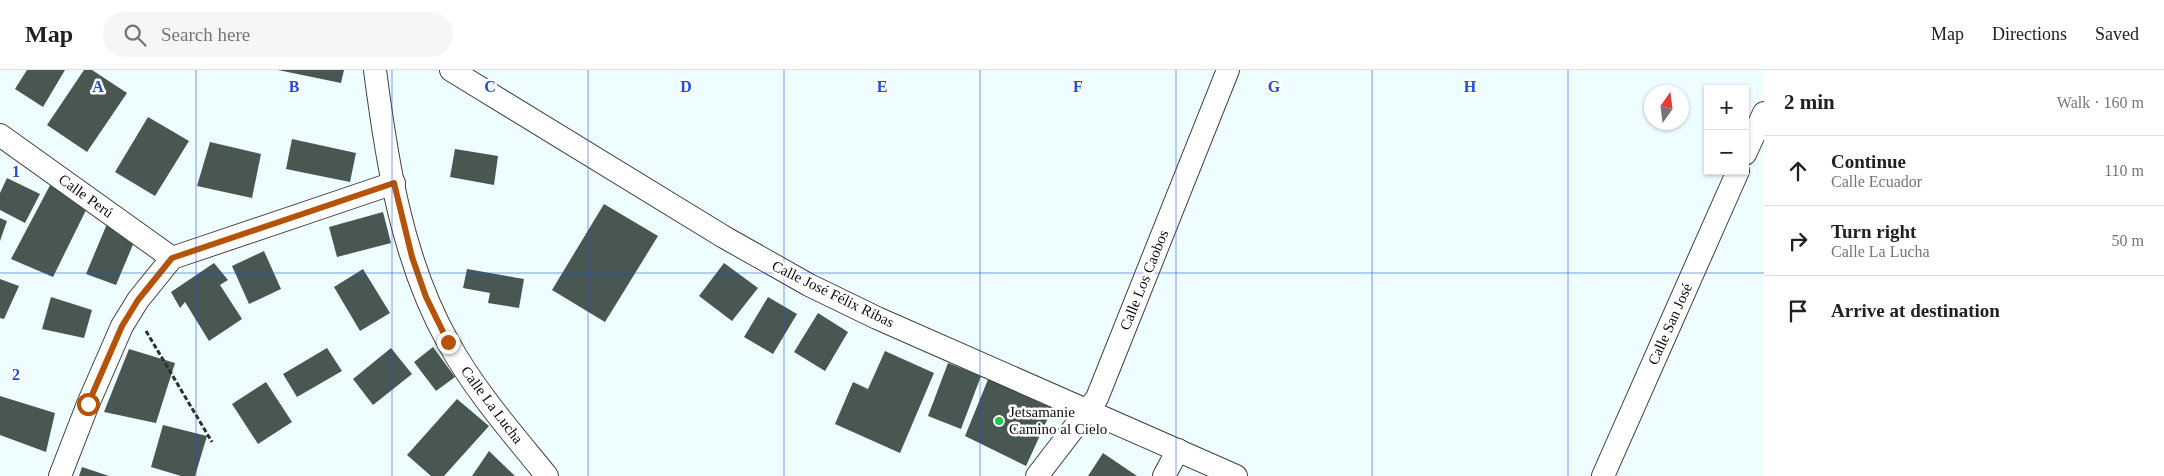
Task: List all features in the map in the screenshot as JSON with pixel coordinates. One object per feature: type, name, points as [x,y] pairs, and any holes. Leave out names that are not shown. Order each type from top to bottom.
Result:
[{"type":"street","name":"Calle La Lucha","points":[[374,70],[385,147],[412,257],[426,297],[448,342],[470,377],[547,476]]},
{"type":"street","name":"Calle José Félix Ribas","points":[[451,70],[724,237],[809,285],[877,318],[1236,476]]},
{"type":"street","name":"Calle Los Caobos","points":[[1037,476],[1097,398],[1228,70]]},
{"type":"street","points":[[1749,145],[1764,112]]},
{"type":"street","name":"Calle Perú","points":[[0,135],[172,258]]},
{"type":"street","name":"Calle San José","points":[[1603,476],[1736,175]]},
{"type":"street","points":[[60,476],[104,365],[132,309],[172,258],[394,183]]},
{"type":"street","points":[[1164,476],[1178,450]]},
{"type":"path","points":[[132,309],[212,442]]},
{"type":"building","points":[[27,70],[65,70],[43,107],[15,89]]},
{"type":"building","points":[[84,70],[92,70],[127,93],[87,152],[47,125]]},
{"type":"building","points":[[278,70],[344,70],[341,83]]},
{"type":"building","points":[[148,117],[189,141],[155,196],[115,172]]},
{"type":"building","points":[[292,139],[356,153],[350,182],[286,169]]},
{"type":"building","points":[[210,142],[261,154],[252,198],[197,186]]},
{"type":"building","points":[[455,149],[498,156],[494,185],[450,177]]},
{"type":"building","points":[[56,174],[92,198],[53,277],[11,259]]},
{"type":"building","points":[[7,178],[40,194],[25,223],[0,210],[0,193]]},
{"type":"building","points":[[604,204],[658,236],[605,322],[552,290]]},
{"type":"building","points":[[383,212],[391,243],[337,257],[329,227]]},
{"type":"building","points":[[0,218],[7,221],[0,241]]},
{"type":"building","points":[[109,219],[137,235],[116,285],[86,274]]},
{"type":"building","points":[[264,251],[281,289],[249,304],[232,266]]},
{"type":"building","points":[[214,263],[228,280],[220,285],[242,319],[209,341],[185,302],[180,308],[171,292]]},
{"type":"building","points":[[724,263],[758,288],[732,321],[699,296]]},
{"type":"building","points":[[363,269],[390,313],[360,331],[334,287]]},
{"type":"building","points":[[467,269],[524,279],[519,308],[488,303],[490,293],[463,288]]},
{"type":"building","points":[[0,279],[19,286],[4,319],[0,318]]},
{"type":"building","points":[[51,297],[92,310],[84,338],[42,329]]},
{"type":"building","points":[[768,297],[797,314],[773,354],[744,337]]},
{"type":"building","points":[[818,313],[848,332],[825,371],[794,352]]},
{"type":"building","points":[[433,347],[455,377],[436,391],[414,362]]},
{"type":"building","points":[[327,348],[342,371],[297,397],[283,374]]},
{"type":"building","points":[[391,348],[412,374],[373,405],[353,379]]},
{"type":"building","points":[[129,349],[175,363],[156,423],[104,412]]},
{"type":"building","points":[[885,351],[934,373],[900,453],[835,424],[853,382],[868,389]]},
{"type":"building","points":[[948,363],[981,376],[961,429],[928,416]]},
{"type":"building","points":[[989,377],[1053,407],[1026,466],[965,436]]},
{"type":"building","points":[[266,382],[292,422],[258,444],[232,404]]},
{"type":"building","points":[[0,396],[55,413],[46,452],[0,435]]},
{"type":"building","points":[[457,399],[489,426],[444,476],[431,476],[407,455]]},
{"type":"building","points":[[163,425],[207,436],[195,476],[181,476],[151,467]]},
{"type":"building","points":[[489,451],[515,476],[472,476]]},
{"type":"building","points":[[1103,453],[1137,476],[1088,476]]},
{"type":"building","points":[[82,467],[109,476],[79,476]]},
{"type":"place","name":"Jetsamanie Camino al Cielo","points":[[999,421]]},
{"type":"route","points":[[88,404],[122,326],[138,300],[172,258],[394,183],[412,257],[426,297],[448,342]]}]
